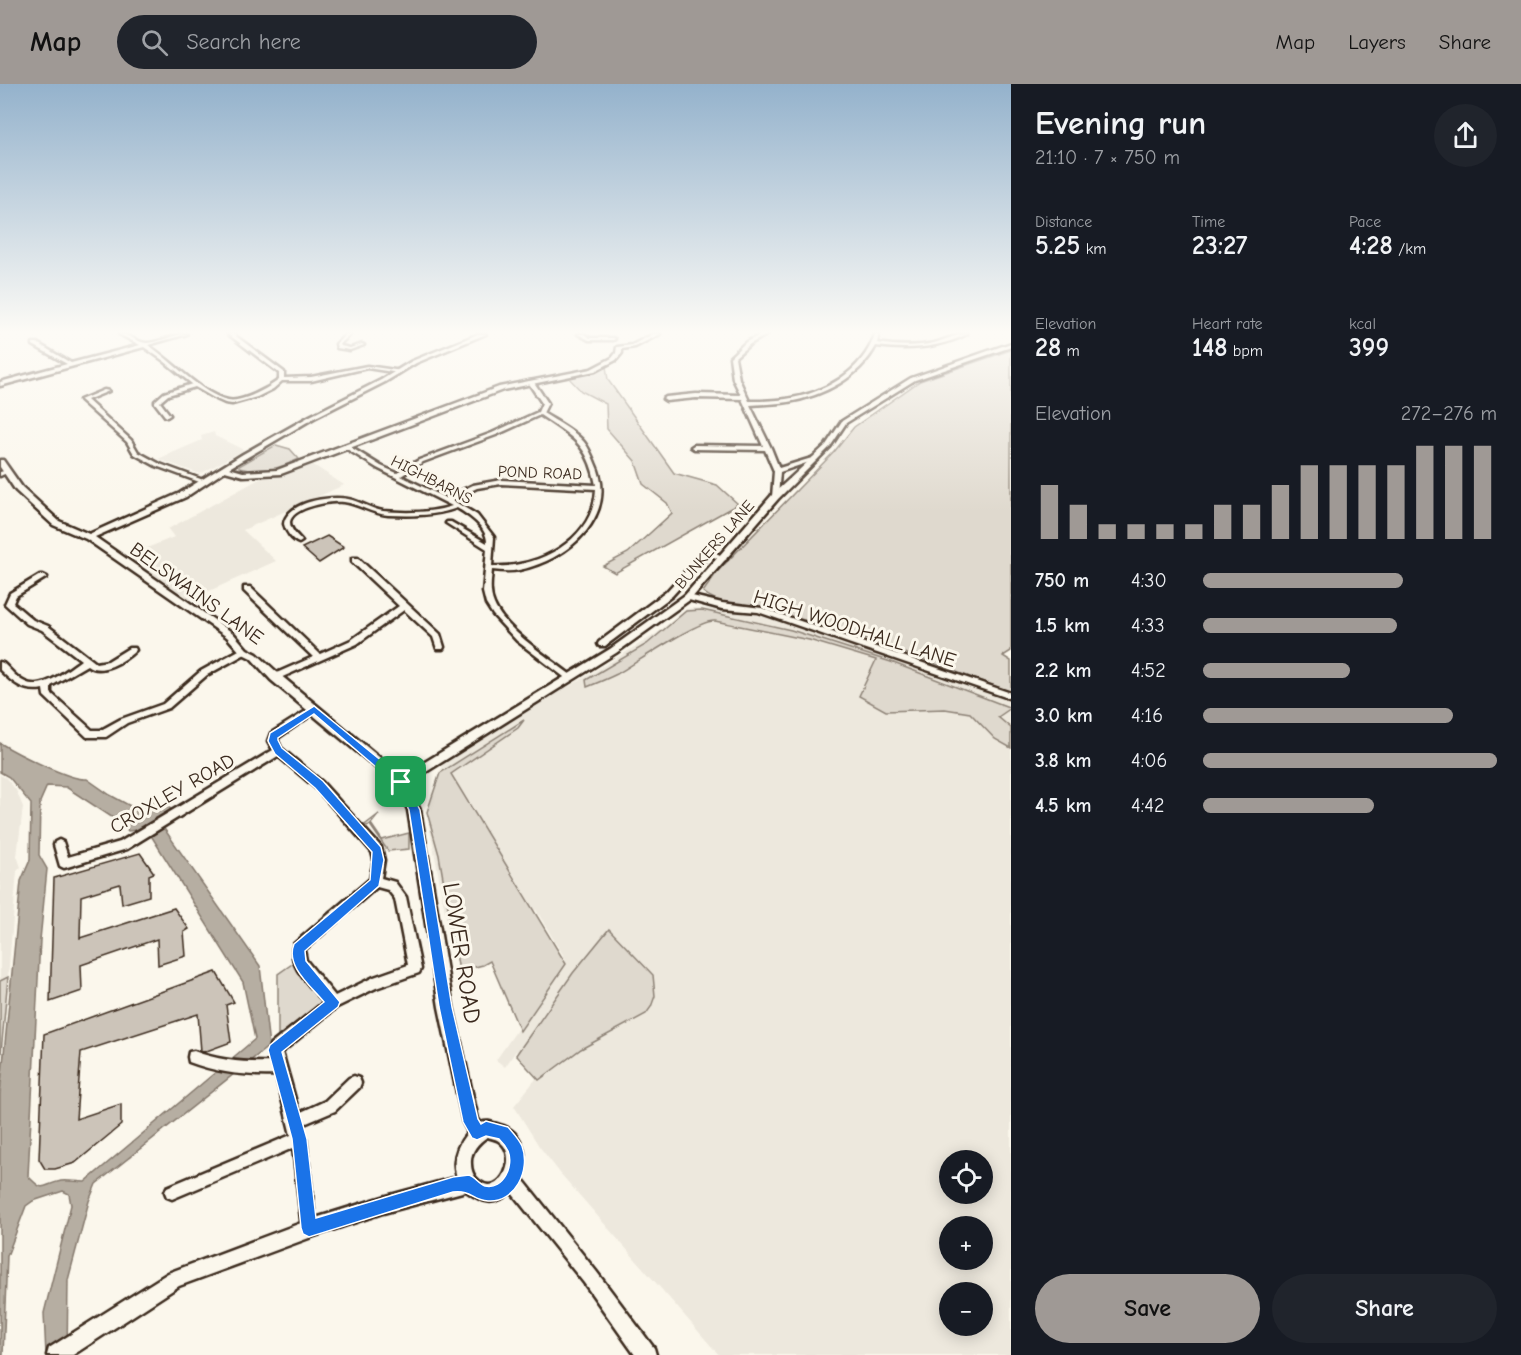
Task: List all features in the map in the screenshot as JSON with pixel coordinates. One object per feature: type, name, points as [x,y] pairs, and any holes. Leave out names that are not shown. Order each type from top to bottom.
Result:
[{"type":"street","points":[[100,393],[83,400],[129,441],[136,453],[158,465],[204,482]]},
{"type":"street","points":[[167,415],[158,402],[168,393]]},
{"type":"street","points":[[212,393],[228,402],[241,401],[259,393]]},
{"type":"street","points":[[89,537],[183,495],[312,417],[357,393]]},
{"type":"street","points":[[224,469],[243,474],[278,472],[461,405],[487,393]]},
{"type":"street","points":[[398,475],[421,461],[494,434],[540,413],[545,403],[539,393]]},
{"type":"street","points":[[743,393],[777,471],[775,497]]},
{"type":"street","points":[[748,403],[790,401],[812,393]]},
{"type":"street","name":"BUNKERS LANE","points":[[401,782],[613,651],[688,597],[775,497],[828,446],[844,422],[890,393]]},
{"type":"street","points":[[666,399],[696,396],[745,397]]},
{"type":"street","points":[[490,568],[524,567],[544,561],[563,550],[583,532],[600,499],[597,474],[582,443],[540,413]]},
{"type":"street","name":"HIGHBARNS","points":[[345,446],[475,516],[491,537],[487,592],[490,606],[515,634],[568,677]]},
{"type":"street","points":[[694,447],[768,448]]},
{"type":"street","points":[[777,471],[815,459]]},
{"type":"street","name":"BELSWAINS LANE","points":[[0,462],[3,473],[56,523],[89,537],[230,635],[244,651],[254,656],[275,677],[401,782]]},
{"type":"street","name":"POND ROAD","points":[[447,500],[475,486],[501,482],[600,487]]},
{"type":"street","points":[[299,541],[289,530],[287,521],[290,515],[323,500],[347,500],[372,512],[388,513],[431,513],[458,506]]},
{"type":"street","name":"HIGHBARNS","points":[[449,524],[491,548]]},
{"type":"street","points":[[602,644],[669,594],[708,552],[723,559]]},
{"type":"street","points":[[355,560],[437,636],[441,647]]},
{"type":"street","points":[[44,577],[13,596],[9,604],[30,622],[45,628],[94,666],[110,664],[132,650]]},
{"type":"street","points":[[247,589],[319,657]]},
{"type":"street","name":"HIGH WOODHALL LANE","points":[[688,597],[722,606],[759,610],[1011,696]]},
{"type":"street","points":[[275,677],[354,642],[404,606]]},
{"type":"street","points":[[47,685],[47,694],[90,734],[103,734],[124,721],[166,706],[204,673],[244,651]]},
{"type":"street","points":[[0,665],[23,685],[34,687],[47,685],[88,660]]},
{"type":"street","points":[[314,709],[274,736],[273,741],[278,751],[319,784],[377,850],[379,860],[375,882],[298,948],[300,963],[333,1002]]},
{"type":"street","name":"CROXLEY ROAD","points":[[59,844],[64,862],[123,846],[278,751]]},
{"type":"street","name":"LOWER ROAD","points":[[401,782],[414,810],[446,1007],[471,1122],[477,1132]]},
{"type":"street","points":[[309,1228],[299,1139],[275,1050],[333,1002],[374,983],[415,969],[400,897],[391,886],[375,882]]},
{"type":"street","points":[[194,1057],[217,1066],[246,1070],[281,1068]]},
{"type":"street","points":[[294,1122],[330,1106],[354,1083]]},
{"type":"street","points":[[496,1129],[510,1139],[517,1155],[517,1167],[512,1180],[505,1188],[495,1193],[485,1194],[476,1190],[464,1172],[464,1154],[467,1143],[477,1132],[496,1129]]},
{"type":"street","points":[[172,1192],[299,1139]]},
{"type":"street","points":[[512,1180],[590,1277],[647,1355]]},
{"type":"street","points":[[56,1355],[174,1279],[309,1228],[469,1182]]},
{"type":"shaded area","points":[[585,393],[617,393],[674,473],[717,485],[738,504],[615,573],[603,566],[628,553],[672,513],[667,503],[643,484],[635,461],[607,429],[606,404]]},
{"type":"shaded area","points":[[902,393],[1011,393],[1011,651],[1003,656],[1011,661],[1011,692],[856,636],[804,620],[736,606],[712,598],[703,592],[717,572],[834,452],[854,427]]},
{"type":"shaded area","points":[[214,432],[215,436],[244,450],[200,474],[158,459],[202,440],[201,436]]},
{"type":"shaded area","points":[[276,445],[290,449],[299,459],[270,470],[255,471],[239,468],[239,466]]},
{"type":"shaded area","points":[[309,462],[344,485],[243,530],[276,561],[187,601],[184,594],[177,594],[127,556],[174,537],[168,529],[263,477]]},
{"type":"shaded area","points":[[686,609],[740,611],[782,621],[880,652],[1011,700],[1011,1355],[719,1355],[560,1173],[539,1146],[514,1106],[539,1075],[516,1051],[505,1067],[496,1060],[566,960],[536,910],[449,934],[427,812],[443,764],[555,689],[558,691],[570,686],[656,634]]},
{"type":"shaded area","points":[[702,610],[791,630],[891,662],[1011,708],[998,717],[1011,728],[1011,748],[995,739],[970,713],[945,709],[886,711],[859,696],[876,660],[809,640],[715,621],[695,627],[617,674],[587,687],[586,680],[647,644],[686,611]]},
{"type":"shaded area","points":[[524,720],[518,728],[451,774],[566,964],[520,1031],[490,961],[459,971],[439,855],[427,812],[440,773]]},
{"type":"shaded area","points":[[0,743],[69,776],[87,779],[132,807],[155,799],[171,809],[158,820],[260,966],[269,1046],[96,1184],[89,1201],[68,1280],[67,1355],[46,1355],[44,1313],[71,1205],[69,1194],[63,1191],[33,1201],[26,1206],[7,1256],[3,1355],[0,1355],[0,1094],[21,881],[30,860],[31,804],[9,777],[0,772]],"holes":[[[47,786],[66,787],[124,825],[128,831],[147,829],[243,982],[255,1039],[85,1182],[61,1181],[41,1187],[28,1176],[40,940],[47,869],[39,855],[40,802]]]},
{"type":"shaded area","points":[[0,775],[6,778],[16,790],[23,807],[17,856],[21,867],[17,871],[8,977],[0,981]]},
{"type":"shaded area","points":[[379,814],[371,824],[382,840],[409,833],[409,849],[388,851],[370,825],[362,827]]},
{"type":"shaded area","points":[[609,929],[653,975],[655,996],[651,1007],[646,1014],[581,1049],[539,1080],[516,1055],[573,973]]},
{"type":"shaded area","points":[[295,962],[321,998],[320,1004],[278,1037],[278,974]]},
{"type":"shaded area","points":[[8,977],[1,1053],[0,1059],[0,981]]},
{"type":"building","points":[[327,536],[344,547],[319,563],[302,548]]},
{"type":"building","points":[[140,853],[154,873],[149,875],[149,896],[122,904],[120,884],[81,896],[80,938],[174,908],[189,929],[184,932],[186,956],[158,965],[157,939],[81,965],[82,991],[50,1002],[54,878]]},
{"type":"building","points":[[216,972],[234,1002],[226,1005],[231,1042],[204,1052],[201,1051],[198,1014],[81,1052],[76,1119],[121,1104],[121,1125],[75,1163],[55,1169],[45,1169],[39,1159],[44,1034]]},
{"type":"route","points":[[314,709],[401,782],[414,810],[446,1007],[471,1122],[477,1132],[496,1129],[503,1132],[515,1149],[517,1167],[512,1180],[505,1188],[495,1193],[485,1194],[476,1190],[469,1182],[453,1185],[309,1228],[299,1139],[275,1050],[333,1002],[300,963],[298,948],[375,882],[379,860],[377,850],[319,784],[278,751],[273,741],[274,736],[314,709]]}]
